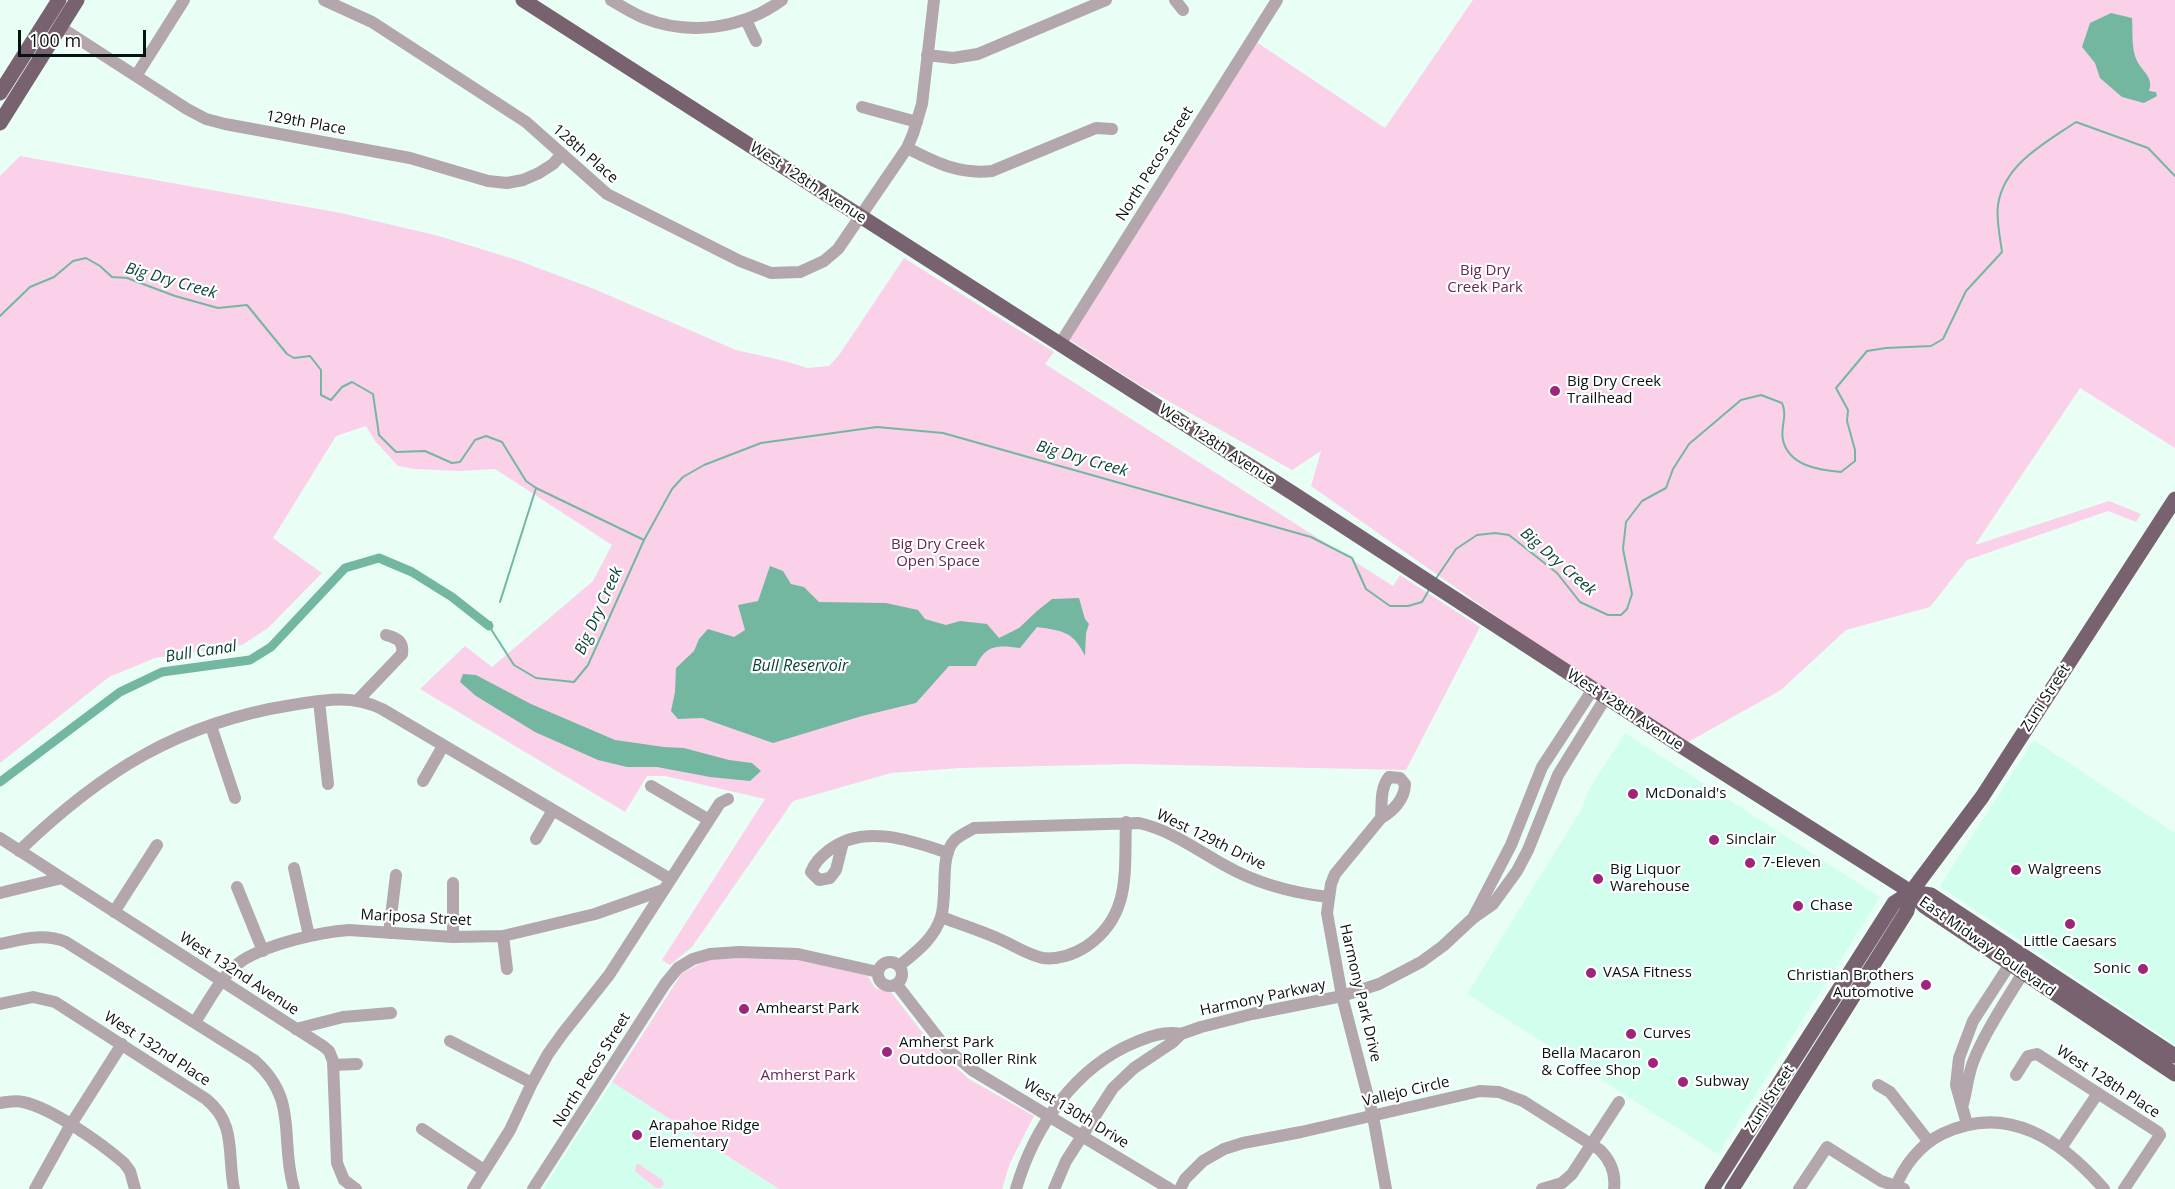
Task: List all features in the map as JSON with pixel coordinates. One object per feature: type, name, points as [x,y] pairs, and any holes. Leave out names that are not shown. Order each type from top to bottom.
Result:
[{"type":"main road","points":[[0,93],[59,0]]},
{"type":"main road","points":[[0,123],[77,0]]},
{"type":"main road","name":"West 128th Avenue","points":[[523,0],[1911,892]]},
{"type":"main road","name":"Zuni Street","points":[[1712,1189],[1894,903],[1911,892],[1982,797],[2175,499]]},
{"type":"main road","name":"Zuni Street","points":[[1732,1189],[1907,911],[1911,892]]},
{"type":"main road","name":"East Midway Boulevard","points":[[1911,892],[1924,906],[2175,1074]]},
{"type":"main road","name":"East Midway Boulevard","points":[[1911,892],[1931,895],[2175,1056]]},
{"type":"street","points":[[136,76],[184,0]]},
{"type":"street","name":"128th Place","points":[[324,0],[372,22],[526,122],[607,194],[740,261],[771,273],[800,272],[824,261],[838,249],[907,148],[922,104],[934,0]]},
{"type":"street","points":[[611,0],[643,18],[686,28],[714,27],[746,20],[782,0]]},
{"type":"street","points":[[927,55],[953,58],[978,54],[1106,0]]},
{"type":"street","name":"North Pecos Street","points":[[1060,344],[1277,0]]},
{"type":"street","points":[[746,20],[756,41]]},
{"type":"street","name":"129th Place","points":[[60,27],[206,119],[410,158],[488,181],[507,183],[540,173],[562,154]]},
{"type":"street","points":[[862,107],[917,122]]},
{"type":"street","points":[[907,148],[957,171],[985,172],[1096,128],[1112,129]]},
{"type":"street","points":[[358,700],[402,654],[403,647],[399,640],[386,634]]},
{"type":"street","name":"Harmony Parkway","points":[[1473,918],[1511,844],[1540,773],[1593,688]]},
{"type":"street","name":"Harmony Parkway","points":[[1054,1189],[1066,1161],[1103,1101],[1118,1083],[1140,1063],[1173,1042],[1181,1034],[1252,1014],[1342,996],[1378,984],[1421,962],[1493,904],[1517,871],[1532,840],[1554,782],[1606,697]]},
{"type":"street","points":[[319,700],[328,784]]},
{"type":"street","points":[[19,851],[46,824],[101,781],[174,739],[263,710],[319,700],[358,700],[381,709],[553,810],[667,884]]},
{"type":"street","points":[[212,726],[235,798]]},
{"type":"street","points":[[423,781],[443,746]]},
{"type":"street","points":[[1540,773],[1554,782]]},
{"type":"street","points":[[651,786],[709,820]]},
{"type":"street","points":[[472,1189],[510,1130],[532,1083],[562,1033],[609,975],[720,803],[728,799]]},
{"type":"street","points":[[536,839],[553,810]]},
{"type":"street","name":"Harmony Park Drive","points":[[1381,818],[1335,874],[1328,897],[1327,913],[1342,996],[1373,1116],[1386,1189]]},
{"type":"street","points":[[941,917],[1044,958],[1065,957],[1081,950],[1110,926],[1119,908],[1123,891],[1126,822]]},
{"type":"street","name":"West 129th Drive","points":[[948,853],[954,840],[974,828],[1126,822],[1150,825],[1165,831],[1226,866],[1259,881],[1328,897]]},
{"type":"street","points":[[843,842],[869,835],[910,840],[948,853],[941,917],[932,936],[899,966]]},
{"type":"street","name":"West 132nd Avenue","points":[[0,838],[329,1051],[333,1065]]},
{"type":"street","points":[[114,912],[158,845]]},
{"type":"street","points":[[294,868],[309,936]]},
{"type":"street","points":[[389,933],[396,875]]},
{"type":"street","points":[[0,893],[62,878]]},
{"type":"street","points":[[453,883],[453,937]]},
{"type":"street","name":"Mariposa Street","points":[[195,1022],[222,981],[243,960],[309,936],[349,930],[453,937],[503,936],[586,917],[667,884]]},
{"type":"street","points":[[237,887],[263,951]]},
{"type":"street","points":[[503,936],[507,969]]},
{"type":"street","points":[[0,944],[36,937],[50,937],[66,942],[254,1060],[272,1080],[285,1108],[289,1168],[294,1189]]},
{"type":"street","name":"North Pecos Street","points":[[533,1189],[665,984],[687,961],[710,954],[782,952],[878,972]]},
{"type":"street","points":[[892,962],[899,966],[902,976],[897,985],[889,986],[881,983],[878,972],[885,963],[892,962]]},
{"type":"street","points":[[1967,1124],[1956,1085],[1959,1058],[1973,1021],[2010,964]]},
{"type":"street","points":[[1963,1104],[1970,1071],[1977,1053],[2024,973]]},
{"type":"street","name":"West 130th Drive","points":[[897,985],[946,1048],[972,1070],[1170,1189]]},
{"type":"street","name":"West 132nd Place","points":[[0,1004],[23,998],[48,999],[65,1007],[206,1099],[218,1109],[229,1133],[234,1189]]},
{"type":"street","points":[[296,1029],[316,1022],[343,1017],[391,1014]]},
{"type":"street","name":"Harmony Parkway","points":[[1016,1189],[1023,1167],[1049,1116],[1084,1075],[1106,1058],[1148,1037],[1168,1032],[1181,1034]]},
{"type":"street","points":[[450,1041],[532,1083]]},
{"type":"street","points":[[35,1189],[70,1126],[122,1044]]},
{"type":"street","name":"West 128th Place","points":[[2016,1075],[2028,1056],[2037,1054],[2159,1134],[2124,1189]]},
{"type":"street","points":[[356,1189],[344,1180],[337,1163],[333,1065],[357,1064]]},
{"type":"street","points":[[1878,1085],[1890,1092],[1929,1142]]},
{"type":"street","name":"Vallejo Circle","points":[[1180,1189],[1185,1179],[1203,1161],[1232,1146],[1474,1092],[1498,1092],[1523,1101],[1592,1145],[1608,1158],[1613,1169],[1614,1189]]},
{"type":"street","points":[[2061,1148],[2098,1093]]},
{"type":"street","points":[[0,1103],[25,1102],[45,1110],[124,1163],[130,1171],[135,1189]]},
{"type":"street","points":[[1542,1189],[1565,1181],[1572,1174],[1619,1102]]},
{"type":"street","points":[[1799,1189],[1827,1148],[1866,1172],[1899,1188],[1905,1169],[1929,1142],[1958,1126],[1997,1122],[2021,1127],[2061,1148],[2082,1164],[2104,1189]]},
{"type":"street","points":[[422,1129],[484,1170]]},
{"type":"shaded area","points":[[1625,733],[1880,897],[1718,1154],[1467,994],[1583,807],[1587,793]]},
{"type":"shaded area","points":[[2034,740],[2175,833],[2175,1045],[1941,887]]},
{"type":"shaded area","name":"Arapahoe Ridge Elementary","points":[[612,1082],[779,1189],[543,1189]]},
{"type":"green space","name":"Big Dry Creek Park","points":[[1473,0],[2175,0],[2175,448],[2080,388],[1975,545],[2109,501],[2141,514],[2136,522],[2108,511],[1967,560],[1930,607],[1846,630],[1781,690],[1681,746],[1311,486],[1321,451],[1292,470],[1138,384],[1065,337],[1252,39],[1385,128]]},
{"type":"green space","name":"Big Dry Creek Open Space","points":[[20,156],[341,213],[439,236],[517,260],[594,289],[736,350],[807,368],[829,366],[839,355],[904,258],[1054,352],[1045,364],[1393,586],[1400,575],[1480,627],[1406,770],[1129,764],[960,768],[891,773],[793,801],[692,947],[670,965],[662,960],[765,799],[665,776],[647,776],[625,812],[420,689],[465,646],[492,667],[593,581],[612,545],[495,469],[460,471],[398,466],[375,441],[366,426],[336,436],[273,538],[322,573],[268,628],[242,645],[155,658],[109,677],[0,763],[0,176]]},
{"type":"green space","name":"Amherst Park","points":[[789,957],[868,976],[875,988],[891,992],[933,1046],[969,1079],[1034,1116],[1010,1163],[1002,1189],[779,1189],[612,1082],[682,973],[709,959]]},
{"type":"green space","points":[[639,1164],[662,1180],[664,1184],[661,1188],[656,1188],[635,1171],[636,1165]]},
{"type":"water","points":[[2111,13],[2132,18],[2135,56],[2149,79],[2149,91],[2156,92],[2157,96],[2144,103],[2122,97],[2100,78],[2095,63],[2082,47],[2090,23]]},
{"type":"water","name":"Bull Reservoir","points":[[770,566],[783,571],[791,584],[804,587],[819,602],[886,603],[918,610],[925,619],[946,625],[960,621],[987,624],[999,638],[1019,628],[1052,599],[1079,598],[1085,619],[1089,624],[1086,633],[1085,656],[1071,637],[1054,630],[1037,627],[1020,648],[1005,646],[989,650],[984,653],[976,666],[949,666],[916,703],[862,716],[773,743],[702,718],[678,719],[671,711],[676,668],[694,651],[699,639],[708,629],[734,637],[745,630],[738,605],[758,601]]},
{"type":"water","points":[[463,674],[476,675],[531,704],[615,740],[684,748],[729,760],[752,763],[761,771],[750,781],[710,777],[657,767],[627,767],[598,760],[535,732],[476,696],[460,682]]},
{"type":"waterway","name":"Big Dry Creek","points":[[1435,580],[1456,549],[1477,535],[1495,533],[1509,535],[1557,573],[1580,602],[1608,615],[1621,615],[1627,609],[1632,594],[1623,549],[1626,522],[1642,501],[1666,488],[1673,469],[1689,444],[1741,400],[1761,395],[1782,403],[1784,408],[1783,440],[1786,449],[1798,461],[1815,468],[1841,472],[1855,461],[1855,450],[1847,421],[1848,410],[1836,388],[1867,351],[1931,346],[1943,339],[1966,291],[2002,252],[1997,216],[2002,191],[2017,166],[2039,147],[2076,122],[2148,148],[2175,176]]},
{"type":"waterway","name":"Big Dry Creek","points":[[0,316],[30,287],[54,277],[73,261],[86,258],[100,266],[112,277],[127,278],[175,296],[218,308],[247,305],[287,354],[294,358],[310,356],[321,370],[321,395],[331,400],[342,387],[352,382],[373,394],[379,435],[396,452],[425,451],[452,463],[460,462],[475,440],[486,436],[502,442],[526,481],[536,488],[500,602]]},
{"type":"waterway","name":"Big Dry Creek","points":[[491,622],[489,626],[514,665],[536,678],[574,682],[588,665],[644,540],[672,489],[683,477],[704,465],[761,443],[877,427],[943,433],[1311,537],[1352,558],[1366,589],[1390,606],[1408,606],[1422,602],[1429,590]]},
{"type":"waterway","name":"Big Dry Creek","points":[[536,488],[644,540]]},
{"type":"waterway","name":"Bull Canal","points":[[0,782],[120,692],[162,672],[250,660],[271,647],[345,568],[379,558],[412,572],[452,597],[489,626]]},
{"type":"place","name":"Big Dry Creek Trailhead","points":[[1555,391]]},
{"type":"place","name":"McDonald's","points":[[1633,794]]},
{"type":"place","name":"Sinclair","points":[[1714,840]]},
{"type":"place","name":"7-Eleven","points":[[1750,863]]},
{"type":"place","name":"Walgreens","points":[[2016,870]]},
{"type":"place","name":"Big Liquor Warehouse","points":[[1598,879]]},
{"type":"place","name":"Chase","points":[[1798,906]]},
{"type":"place","name":"Little Caesars","points":[[2070,924]]},
{"type":"place","name":"Sonic","points":[[2143,969]]},
{"type":"place","name":"VASA Fitness","points":[[1591,973]]},
{"type":"place","name":"Christian Brothers Automotive","points":[[1926,985]]},
{"type":"place","name":"Amhearst Park","points":[[744,1009]]},
{"type":"place","name":"Curves","points":[[1631,1034]]},
{"type":"place","name":"Amherst Park Outdoor Roller Rink","points":[[887,1052]]},
{"type":"place","name":"Bella Macaron & Coffee Shop","points":[[1653,1063]]},
{"type":"place","name":"Subway","points":[[1683,1082]]},
{"type":"place","name":"Arapahoe Ridge Elementary","points":[[637,1135]]}]
